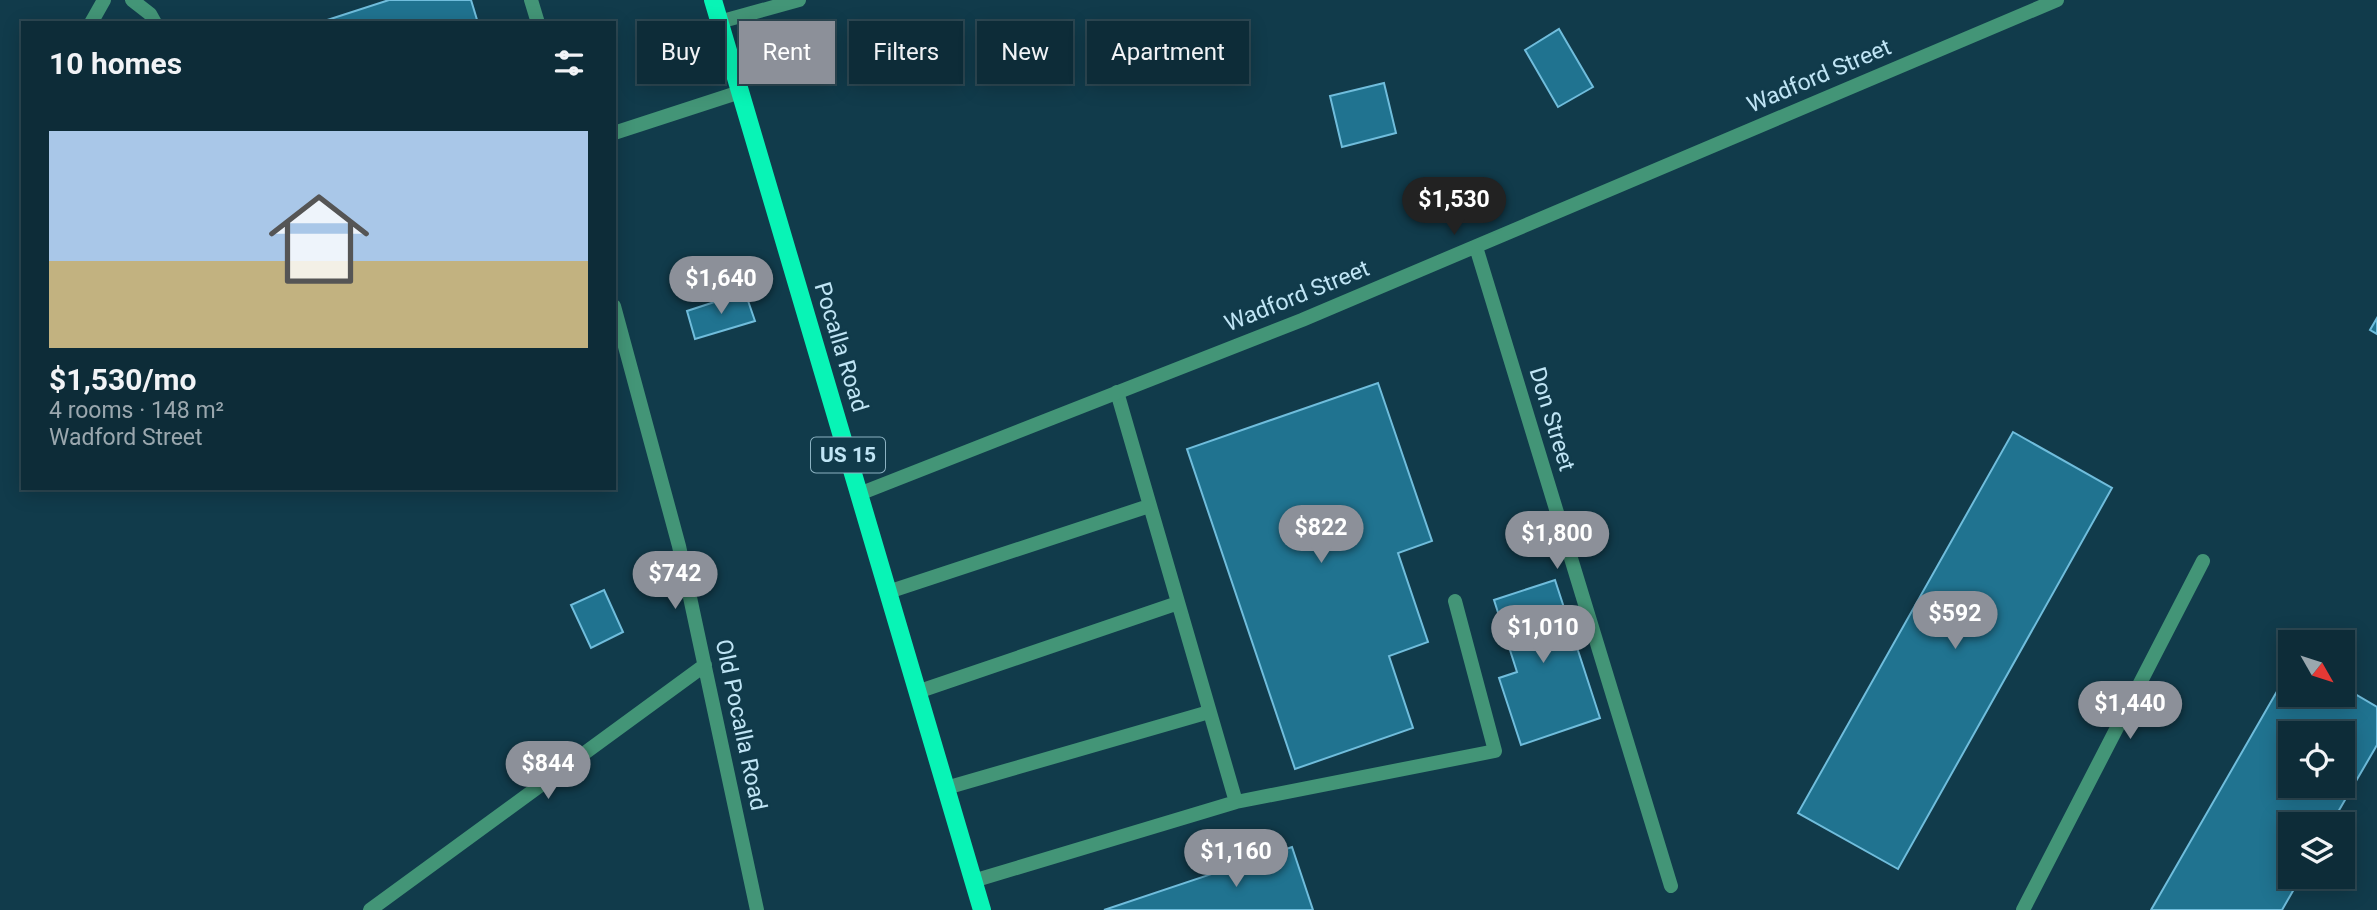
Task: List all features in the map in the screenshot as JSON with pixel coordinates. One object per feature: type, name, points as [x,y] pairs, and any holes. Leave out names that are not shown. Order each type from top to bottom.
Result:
[{"type":"main road","name":"Pocalla Road","points":[[713,0],[719,21]]},
{"type":"main road","name":"Pocalla Road","points":[[725,42],[982,910]]},
{"type":"street","points":[[92,21],[104,0]]},
{"type":"street","points":[[132,0],[150,14],[154,21]]},
{"type":"street","points":[[531,0],[536,21]]},
{"type":"street","points":[[723,21],[799,0]]},
{"type":"street","name":"Wadford Street","points":[[859,494],[1476,247],[2057,0]]},
{"type":"street","points":[[616,132],[740,92]]},
{"type":"street","name":"Don Street","points":[[1476,247],[1671,886]]},
{"type":"street","name":"Old Pocalla Road","points":[[616,313],[679,546],[757,910]]},
{"type":"street","points":[[1117,392],[1236,802]]},
{"type":"street","points":[[888,592],[1150,506]]},
{"type":"street","points":[[2023,910],[2203,561]]},
{"type":"street","points":[[973,881],[1236,802],[1495,751],[1455,601]]},
{"type":"street","points":[[917,692],[1178,603]]},
{"type":"street","points":[[370,910],[705,665]]},
{"type":"street","points":[[946,788],[1209,712]]},
{"type":"building","points":[[389,0],[471,0],[477,21],[324,21]]},
{"type":"building","points":[[1559,29],[1593,87],[1558,107],[1525,50]]},
{"type":"building","points":[[1384,83],[1396,133],[1342,147],[1330,96]]},
{"type":"building","points":[[745,292],[755,321],[695,339],[687,311]]},
{"type":"building","points":[[2377,318],[2377,334],[2370,330]]},
{"type":"building","points":[[1378,383],[1432,541],[1398,553],[1428,642],[1389,656],[1413,728],[1295,769],[1187,449]]},
{"type":"building","points":[[2013,432],[2112,488],[1898,869],[1798,813]]},
{"type":"building","points":[[1555,580],[1600,718],[1521,745],[1499,678],[1517,672],[1494,600]]},
{"type":"building","points":[[604,590],[623,632],[591,648],[571,605]]},
{"type":"building","points":[[2278,690],[2278,707],[2356,707],[2356,695],[2377,707],[2377,745],[2355,783],[2355,721],[2278,721],[2278,798],[2346,798],[2338,812],[2278,812],[2278,889],[2294,889],[2282,910],[2151,910]]},
{"type":"building","points":[[1292,847],[1313,910],[1104,910]]}]
